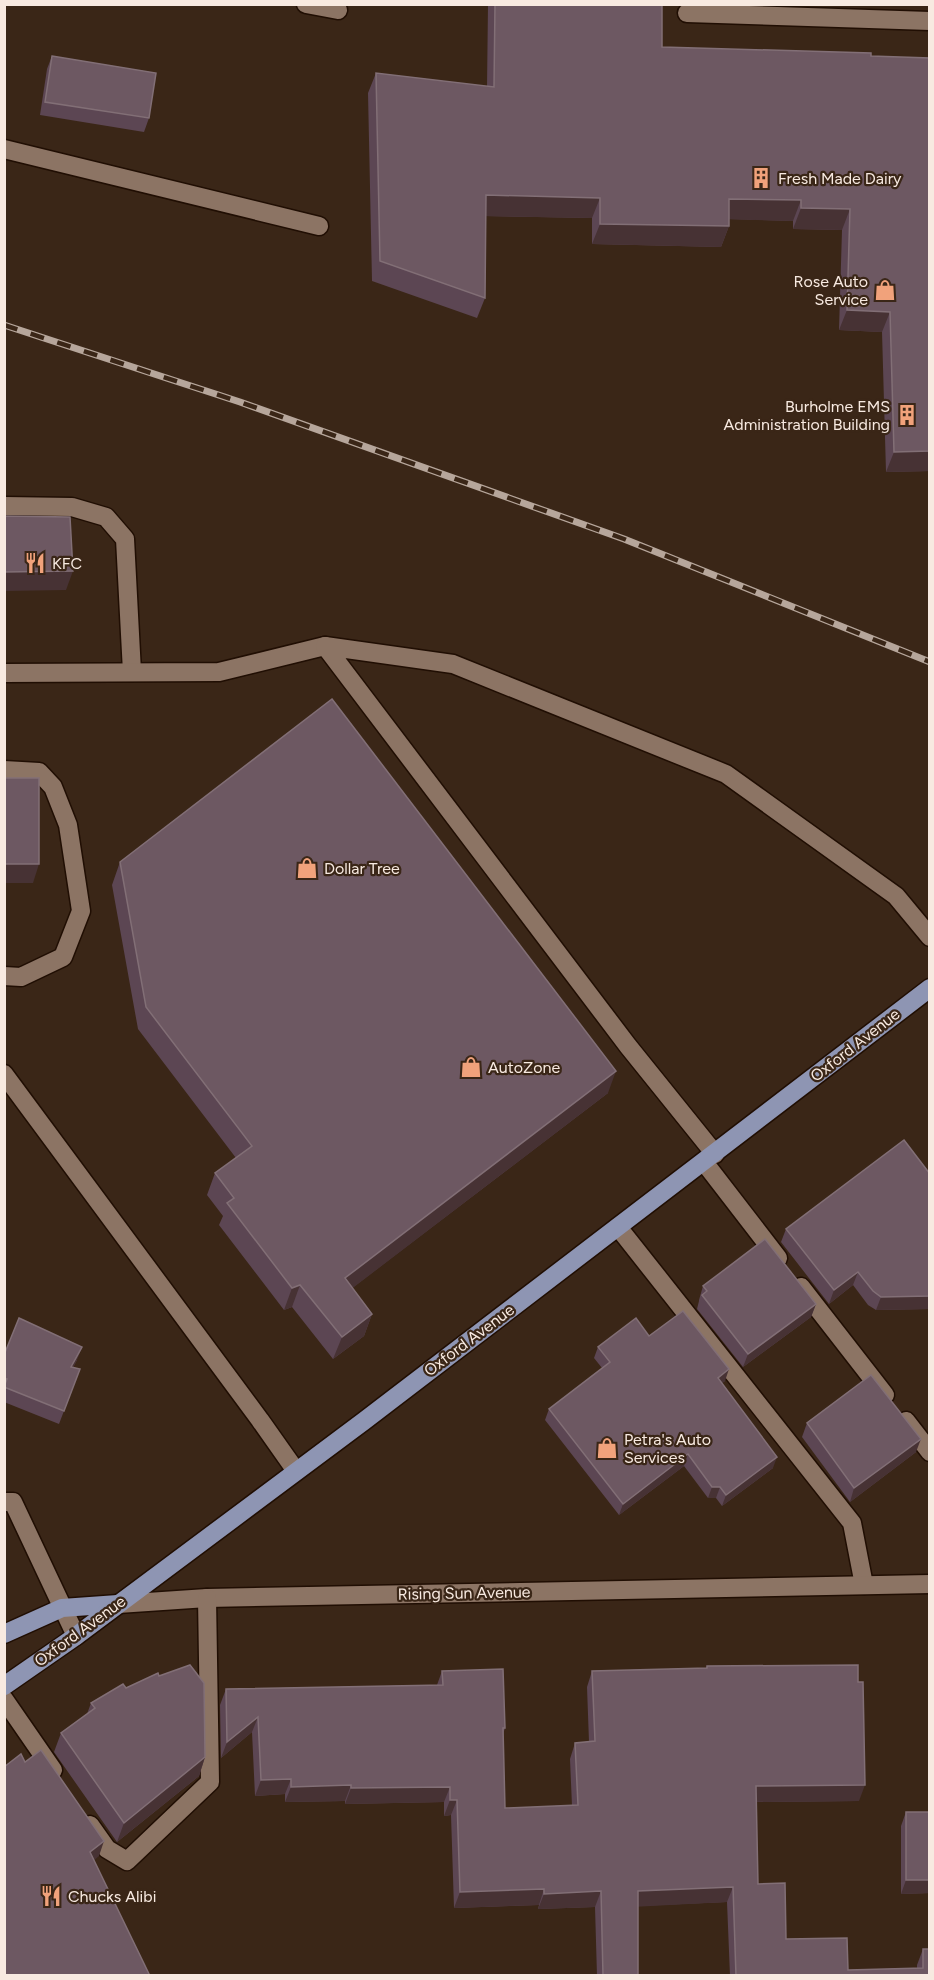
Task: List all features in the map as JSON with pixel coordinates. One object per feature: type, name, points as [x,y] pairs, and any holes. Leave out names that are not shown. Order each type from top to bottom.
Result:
[{"type":"main road","name":"Oxford Avenue","points":[[4,1686],[76,1636],[296,1471],[930,988]]},
{"type":"main road","name":"Rising Sun Avenue","points":[[4,1634],[62,1608],[118,1604]]},
{"type":"street","points":[[306,4],[338,10]]},
{"type":"street","points":[[687,14],[930,21]]},
{"type":"street","points":[[4,149],[319,226]]},
{"type":"street","points":[[4,506],[72,507],[106,517],[125,539],[132,672]]},
{"type":"street","points":[[325,646],[620,1036],[790,1273],[930,1452]]},
{"type":"street","points":[[4,673],[219,672],[325,646],[453,664],[726,774],[896,896],[930,937]]},
{"type":"street","points":[[4,770],[39,772],[53,787],[68,825],[81,911],[63,957],[13,976]]},
{"type":"street","points":[[4,1074],[296,1471]]},
{"type":"street","points":[[618,1227],[852,1523],[864,1585]]},
{"type":"street","points":[[4,1502],[13,1502],[76,1636]]},
{"type":"street","name":"Rising Sun Avenue","points":[[118,1604],[207,1598],[930,1584]]},
{"type":"street","points":[[82,1812],[107,1849],[127,1862],[210,1782],[207,1598]]},
{"type":"street","points":[[4,1700],[62,1784]]},
{"type":"building","points":[[495,4],[662,4],[662,47],[871,53],[871,56],[930,58],[930,451],[894,452],[890,312],[847,310],[850,209],[801,208],[801,200],[729,199],[729,226],[600,224],[600,198],[486,195],[485,298],[380,261],[376,73],[494,87]]},
{"type":"building","points":[[52,56],[156,73],[149,118],[45,102]]},
{"type":"building","points":[[4,516],[70,517],[73,571],[4,572]]},
{"type":"building","points":[[332,699],[616,1071],[345,1278],[372,1314],[342,1337],[300,1285],[292,1288],[227,1203],[234,1198],[215,1173],[252,1146],[146,1007],[120,862]]},
{"type":"building","points":[[4,778],[39,778],[39,864],[4,864]]},
{"type":"building","points":[[904,1140],[930,1174],[930,1296],[881,1297],[873,1291],[858,1272],[834,1290],[786,1229]]},
{"type":"building","points":[[765,1239],[816,1304],[748,1354],[702,1295],[707,1291],[703,1286]]},
{"type":"building","points":[[683,1311],[729,1369],[718,1378],[777,1457],[726,1495],[720,1487],[712,1487],[688,1454],[623,1504],[549,1409],[610,1362],[598,1347],[636,1318],[649,1336]]},
{"type":"building","points":[[19,1318],[82,1347],[71,1367],[80,1369],[64,1411],[4,1387],[7,1379],[4,1378],[4,1355]]},
{"type":"building","points":[[871,1375],[921,1439],[854,1488],[807,1423]]},
{"type":"building","points":[[190,1665],[204,1683],[205,1757],[124,1823],[61,1733],[95,1708],[91,1703],[123,1684],[126,1688],[158,1673],[159,1676]]},
{"type":"building","points":[[858,1665],[858,1682],[863,1682],[865,1785],[756,1786],[758,1884],[785,1883],[786,1939],[847,1938],[848,1970],[923,1968],[923,1949],[930,1949],[930,1976],[736,1976],[733,1887],[638,1891],[638,1976],[603,1976],[601,1891],[544,1894],[544,1889],[460,1892],[457,1800],[450,1800],[450,1787],[351,1788],[351,1785],[291,1787],[291,1779],[261,1780],[258,1717],[227,1742],[226,1689],[443,1685],[442,1671],[503,1669],[505,1808],[578,1805],[575,1743],[595,1741],[592,1671],[707,1668],[707,1666]]},
{"type":"building","name":"Chucks Alibi","points":[[41,1750],[104,1841],[90,1852],[150,1976],[4,1976],[4,1767],[21,1754],[25,1762]]},
{"type":"building","points":[[906,1812],[930,1812],[930,1880],[906,1880]]},
{"type":"railway","points":[[4,325],[240,402],[624,539],[930,662]]},
{"type":"place","name":"Fresh Made Dairy","points":[[761,178]]},
{"type":"place","name":"Rose Auto Service","points":[[885,290]]},
{"type":"place","name":"Burholme EMS Administration Building","points":[[907,415]]},
{"type":"place","name":"KFC","points":[[35,563]]},
{"type":"place","name":"Dollar Tree","points":[[307,868]]},
{"type":"place","name":"AutoZone","points":[[471,1067]]},
{"type":"place","name":"Petra's Auto Services","points":[[607,1448]]},
{"type":"place","name":"Chucks Alibi","points":[[51,1896]]}]
